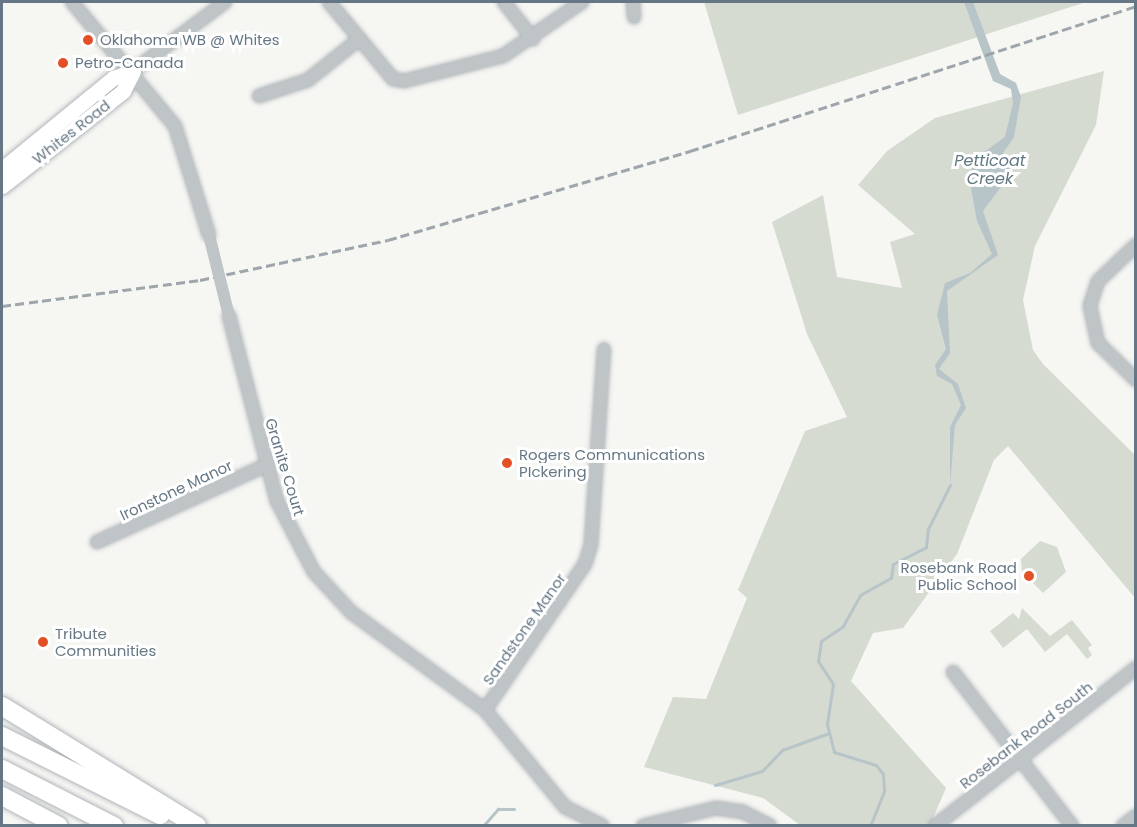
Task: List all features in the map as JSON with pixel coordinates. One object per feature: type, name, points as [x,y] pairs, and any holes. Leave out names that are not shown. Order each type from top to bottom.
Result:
[{"type":"highway","points":[[2,706],[197,825]]},
{"type":"highway","points":[[2,736],[180,825]]},
{"type":"highway","points":[[2,769],[114,825]]},
{"type":"highway","points":[[2,796],[59,825]]},
{"type":"main road","name":"Whites Road","points":[[2,169],[113,78],[133,71]]},
{"type":"main road","name":"Whites Road","points":[[2,186],[123,91],[133,71]]},
{"type":"street","name":"Granite Court","points":[[72,2],[133,71],[175,126],[209,235],[267,465],[290,534],[330,591],[428,672],[485,710],[565,807],[603,825]]},
{"type":"street","name":"Whites Road","points":[[133,71],[225,2]]},
{"type":"street","points":[[329,2],[358,40],[393,79],[404,81],[476,66],[533,39],[582,2]]},
{"type":"street","points":[[504,2],[533,39]]},
{"type":"street","points":[[633,2],[634,16]]},
{"type":"street","points":[[259,96],[308,80],[358,40]]},
{"type":"street","points":[[1136,245],[1103,274],[1090,306],[1098,343],[1136,380]]},
{"type":"street","name":"Sandstone Manor","points":[[485,710],[585,564],[592,533],[604,349]]},
{"type":"street","name":"Ironstone Manor","points":[[97,542],[267,465]]},
{"type":"street","name":"Rosebank Road South","points":[[935,825],[1136,668]]},
{"type":"street","points":[[953,672],[1072,825]]},
{"type":"street","points":[[643,825],[716,808],[743,812],[770,825]]},
{"type":"street","points":[[1123,825],[1136,816]]},
{"type":"shaded area","points":[[704,2],[1086,2],[738,115]]},
{"type":"shaded area","points":[[1104,71],[1096,125],[1035,246],[1023,300],[1033,350],[1043,364],[1135,455],[1135,598],[1008,446],[994,460],[957,554],[903,628],[873,633],[851,681],[946,788],[930,825],[800,825],[763,798],[644,767],[673,697],[706,699],[747,598],[738,590],[805,431],[847,417],[807,334],[772,222],[823,195],[837,277],[902,288],[890,242],[915,234],[858,185],[887,151],[935,118]]},
{"type":"shaded area","points":[[1040,541],[1057,547],[1066,572],[1043,593],[1022,572],[1021,559]]},
{"type":"shaded area","points":[[1022,608],[1050,636],[1072,620],[1092,645],[1088,648],[1092,655],[1087,659],[1067,634],[1045,652],[1027,629],[1003,648],[990,631],[1013,613],[1019,619]]},
{"type":"water","name":"Petticoat Creek","points":[[964,2],[973,2],[1000,74],[1016,83],[1021,97],[1014,137],[1003,153],[1012,172],[983,211],[998,255],[947,291],[950,353],[939,369],[958,384],[966,408],[955,425],[950,485],[950,427],[961,405],[952,384],[937,376],[935,365],[946,349],[937,315],[945,283],[970,273],[992,254],[977,221],[970,183],[973,160],[1005,137],[1013,103],[1011,89],[993,81]]},
{"type":"waterway","name":"Petticoat Creek","points":[[870,826],[884,791],[883,774],[876,765],[834,752],[827,724],[833,684],[818,661],[821,641],[843,626],[860,595],[891,578],[893,564],[926,547],[928,529],[950,485]]},
{"type":"waterway","points":[[715,785],[762,771],[782,750],[829,733]]},
{"type":"waterway","points":[[483,826],[498,809],[514,809]]},
{"type":"railway","points":[[2,306],[200,280],[388,240],[690,151],[1136,6]]},
{"type":"place","name":"Oklahoma WB @ Whites","points":[[88,40]]},
{"type":"place","name":"Petro-Canada","points":[[63,63]]},
{"type":"place","name":"Rogers Communications PIckering","points":[[507,463]]},
{"type":"place","name":"Rosebank Road Public School","points":[[1029,576]]},
{"type":"place","name":"Tribute Communities","points":[[43,642]]}]
